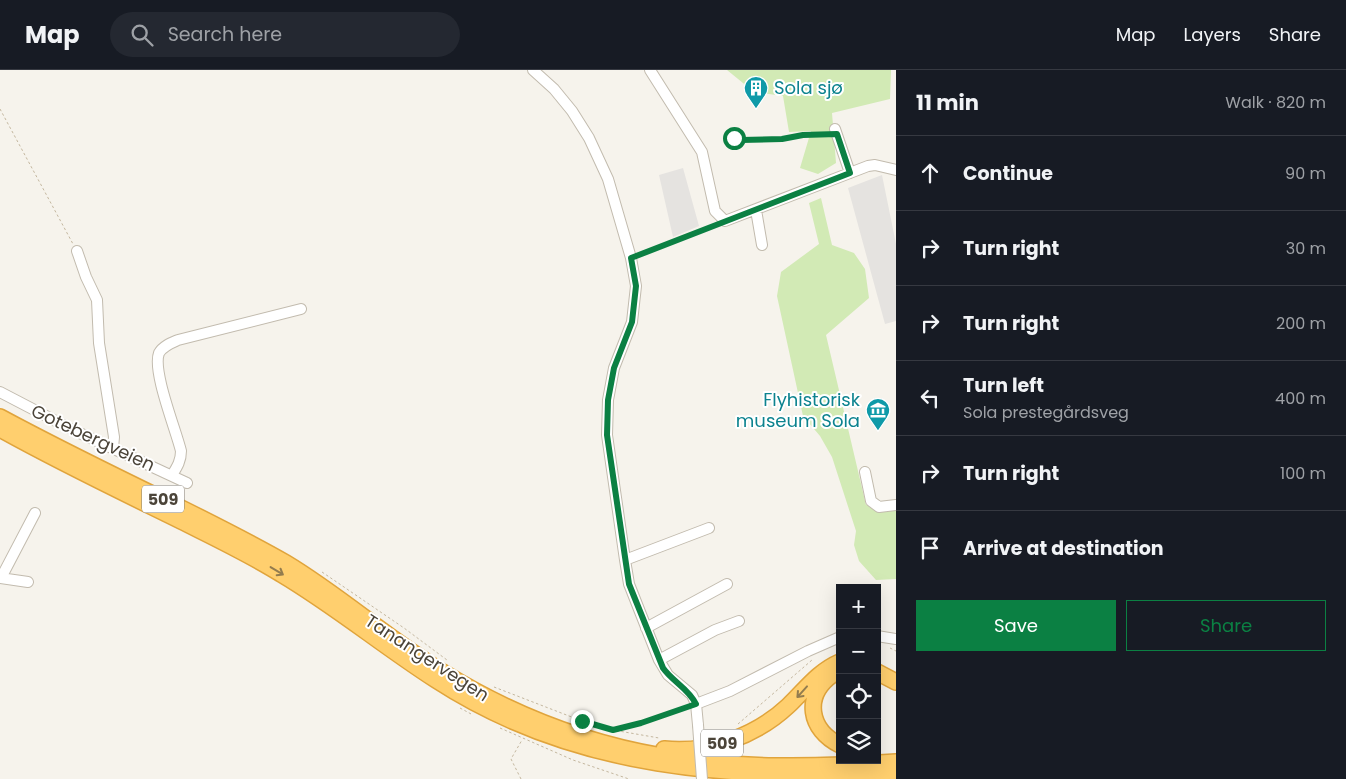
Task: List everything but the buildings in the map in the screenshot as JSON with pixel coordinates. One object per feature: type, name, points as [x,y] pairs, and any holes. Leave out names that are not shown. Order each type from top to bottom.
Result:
[{"type":"highway","name":"Tanangervegen","points":[[0,417],[254,545],[314,581],[442,672],[518,713],[579,737],[653,756],[729,764],[795,766],[896,762]]},
{"type":"highway","name":"Tanangervegen","points":[[0,429],[264,564],[308,590],[437,681],[513,723],[553,739],[602,755],[651,766],[720,774],[780,778],[896,773]]},
{"type":"highway","name":"509","points":[[579,737],[668,749],[688,749],[717,744],[753,731],[772,719],[786,708],[814,678],[836,664]]},
{"type":"highway","points":[[881,664],[896,672]]},
{"type":"highway","points":[[836,673],[820,686],[814,699],[813,712],[815,723],[822,733],[829,740],[836,743]]},
{"type":"highway","points":[[881,674],[896,682]]},
{"type":"highway","points":[[881,752],[896,753]]},
{"type":"highway","name":"509","points":[[651,766],[694,779]]},
{"type":"street","points":[[533,70],[554,89],[572,110],[589,138],[608,179],[631,258],[636,286],[632,322],[614,368],[608,400],[607,435],[624,560],[629,584],[659,660],[668,675],[686,689],[696,704],[702,779]]},
{"type":"street","points":[[650,70],[702,152],[715,211],[725,220],[756,210],[868,166],[875,165],[896,170]]},
{"type":"street","points":[[836,132],[850,173]]},
{"type":"street","points":[[756,210],[762,245]]},
{"type":"street","points":[[77,251],[97,300],[99,343],[114,437],[113,448]]},
{"type":"street","points":[[172,475],[179,465],[181,451],[159,374],[158,355],[162,348],[178,340],[301,308]]},
{"type":"street","name":"Gotebergveien","points":[[0,392],[71,429],[187,483]]},
{"type":"street","points":[[865,472],[871,501],[879,507],[896,505]]},
{"type":"street","points":[[28,582],[1,578],[35,512]]},
{"type":"street","points":[[624,560],[709,528]]},
{"type":"street","points":[[646,628],[727,584]]},
{"type":"street","points":[[659,660],[715,630],[739,621]]},
{"type":"street","points":[[881,637],[896,639]]},
{"type":"street","points":[[696,704],[730,691],[836,639]]},
{"type":"path","points":[[0,109],[77,251]]},
{"type":"path","points":[[734,138],[741,140],[782,139],[836,132]]},
{"type":"path","points":[[631,258],[665,246],[725,220]]},
{"type":"path","points":[[318,569],[404,628],[450,663]]},
{"type":"path","points":[[733,727],[817,655]]},
{"type":"path","points":[[491,685],[582,721],[613,730],[667,739]]},
{"type":"path","points":[[613,730],[641,723],[696,704]]},
{"type":"path","points":[[455,705],[480,718]]},
{"type":"path","points":[[497,727],[597,769],[629,779]]},
{"type":"path","points":[[521,779],[511,759],[522,739]]},
{"type":"green space","points":[[727,70],[891,70],[890,99],[832,113],[836,163],[818,174],[800,168],[811,131],[789,132],[783,96],[754,92]]},
{"type":"green space","points":[[821,198],[832,245],[854,253],[865,269],[869,298],[826,335],[866,505],[896,508],[896,579],[876,580],[859,561],[854,545],[856,531],[832,457],[820,436],[803,416],[777,296],[781,272],[819,244],[809,203]]},
{"type":"shaded area","points":[[683,168],[699,226],[673,237],[659,175]]},
{"type":"shaded area","points":[[882,175],[896,244],[896,321],[885,324],[848,188]]},
{"type":"place","name":"Sola sjø","points":[[756,109]]},
{"type":"place","name":"Flyhistorisk museum Sola","points":[[878,431]]},
{"type":"route","points":[[582,721],[613,730],[641,723],[696,704],[692,695],[668,675],[663,668],[629,584],[624,560],[607,435],[608,400],[614,368],[632,322],[636,286],[631,258],[850,173],[837,134],[803,135],[782,139],[741,140],[734,138]]}]
